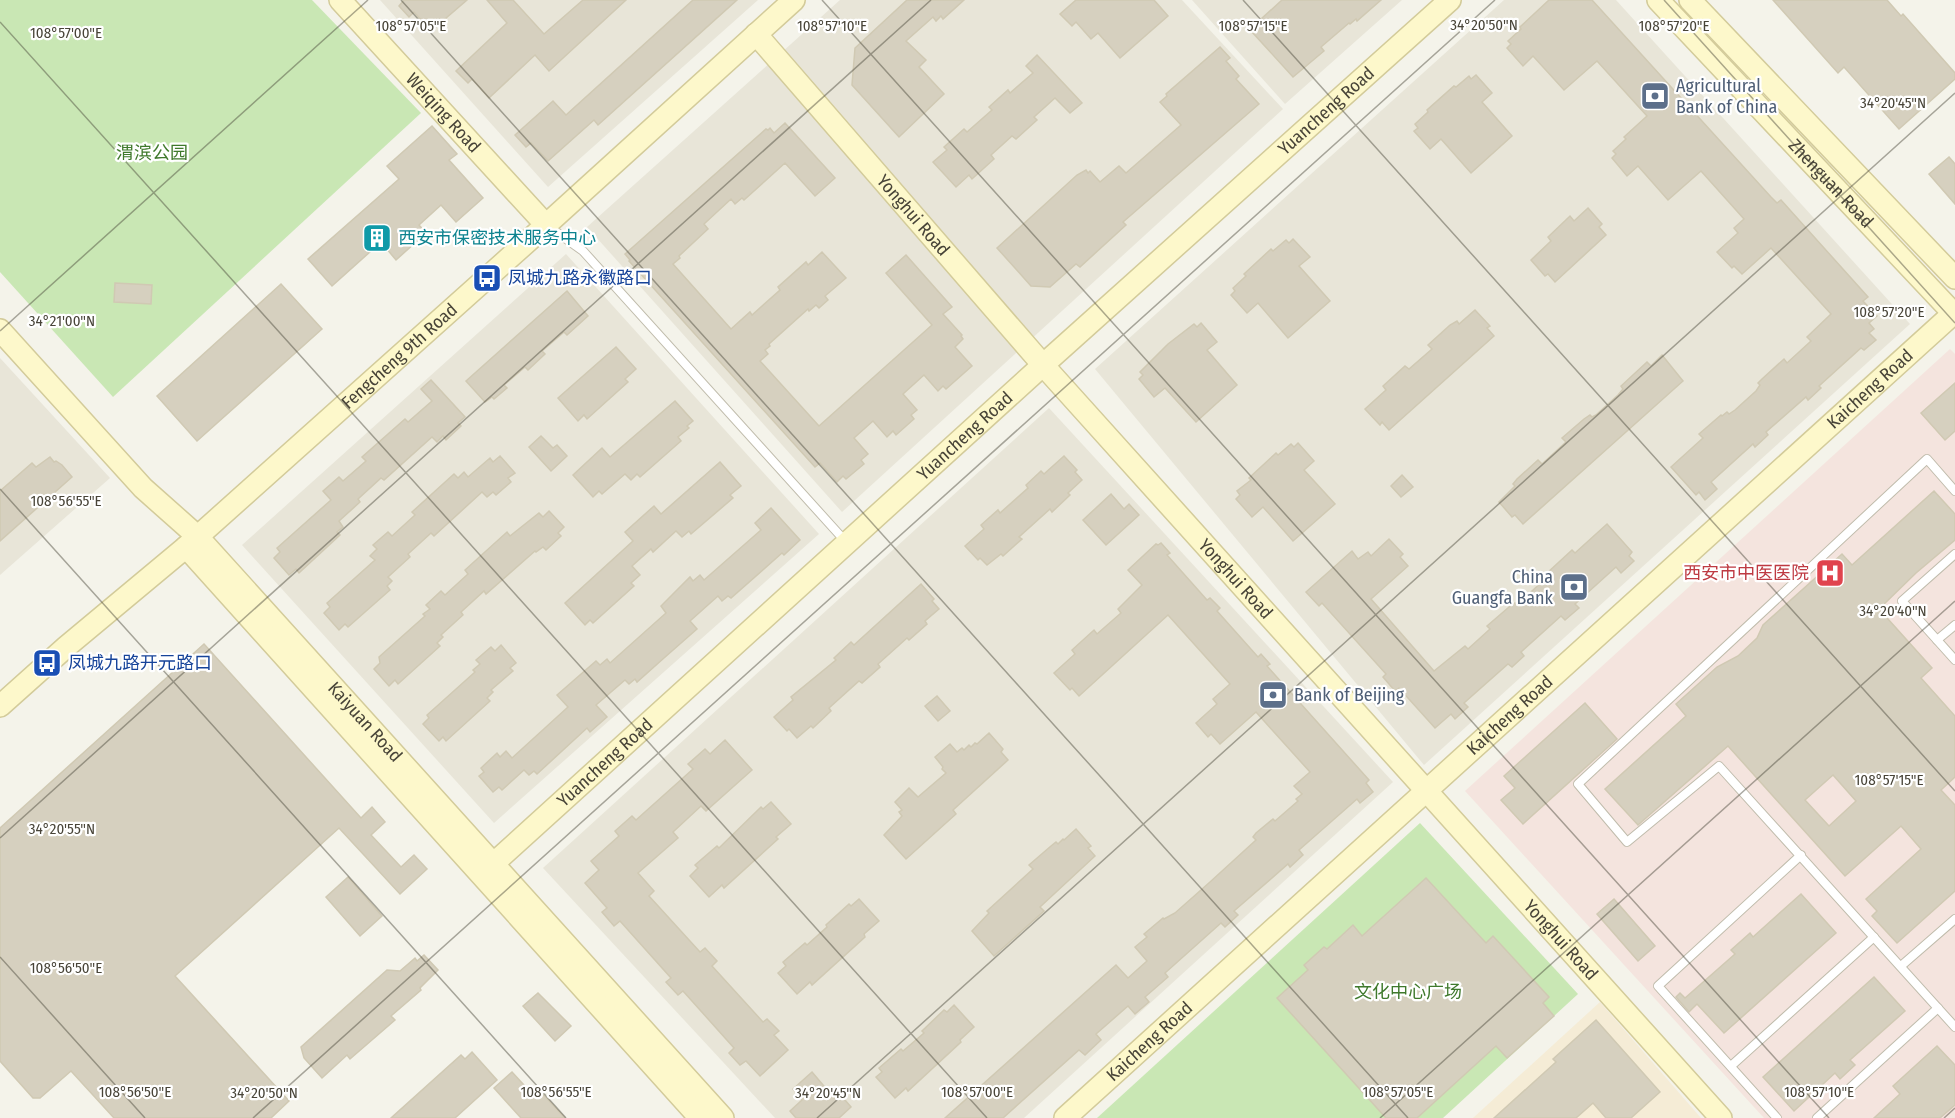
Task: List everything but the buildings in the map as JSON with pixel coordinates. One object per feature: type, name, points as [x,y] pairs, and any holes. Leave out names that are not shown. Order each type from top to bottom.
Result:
[{"type":"street","name":"Weiqing Road","points":[[340,0],[546,225]]},
{"type":"street","name":"Fengcheng 9th Road","points":[[0,706],[66,646],[191,542],[794,0]]},
{"type":"street","name":"Yuancheng Road","points":[[488,869],[1043,365],[1450,0]]},
{"type":"street","name":"Zhenguan Road","points":[[1658,0],[1955,313]]},
{"type":"street","name":"Zhenguan Road","points":[[1690,0],[1955,278]]},
{"type":"street","name":"Yonghui Road","points":[[756,34],[1043,365],[1721,1118]]},
{"type":"street","name":"Kaicheng Road","points":[[1065,1118],[1955,313]]},
{"type":"street","name":"Kaiyuan Road","points":[[0,330],[488,869],[723,1118]]},
{"type":"street","name":"Kaiyuan Road","points":[[488,869],[700,1118]]},
{"type":"lane","points":[[546,225],[583,251],[847,543]]},
{"type":"lane","points":[[1955,491],[1927,459],[1578,784],[1627,842],[1719,766],[1955,1027]]},
{"type":"lane","points":[[1955,554],[1902,601],[1955,660]]},
{"type":"lane","points":[[1937,640],[1955,625]]},
{"type":"lane","points":[[1777,1118],[1658,986],[1801,855]]},
{"type":"lane","points":[[1901,966],[1955,919]]},
{"type":"lane","points":[[1731,1066],[1875,937]]},
{"type":"lane","points":[[1817,1118],[1938,1008]]},
{"type":"shaded area","points":[[380,0],[758,0],[548,187]]},
{"type":"shaded area","points":[[840,0],[1182,0],[1283,109],[842,512],[587,227]]},
{"type":"shaded area","points":[[1192,0],[1402,0],[1285,104]]},
{"type":"shaded area","points":[[1504,0],[1616,0],[1910,324],[1424,765],[1095,369]]},
{"type":"shaded area","points":[[566,254],[819,534],[494,823],[242,545]]},
{"type":"shaded area","name":"西安市中医医院","points":[[1950,349],[1955,354],[1955,1118],[1764,1118],[1465,791]]},
{"type":"shaded area","points":[[0,358],[110,478],[0,575]]},
{"type":"shaded area","points":[[1049,408],[1393,782],[1024,1118],[775,1118],[543,868]]},
{"type":"shaded area","points":[[1600,1002],[1701,1118],[1473,1118]]},
{"type":"green space","name":"渭滨公园","points":[[0,0],[312,0],[421,113],[113,397],[0,272]]},
{"type":"green space","name":"文化中心广场","points":[[1420,823],[1578,994],[1443,1118],[1097,1118]]},
{"type":"place","name":"Agricultural Bank of China","points":[[1655,96]]},
{"type":"place","name":"西安市保密技术服务中心","points":[[377,238]]},
{"type":"place","name":"凤城九路永徽路口","points":[[487,278]]},
{"type":"place","name":"西安市中医医院","points":[[1830,573]]},
{"type":"place","name":"China Guangfa Bank","points":[[1574,587]]},
{"type":"place","name":"凤城九路开元路口","points":[[47,663]]},
{"type":"place","name":"Bank of Beijing","points":[[1273,695]]}]
